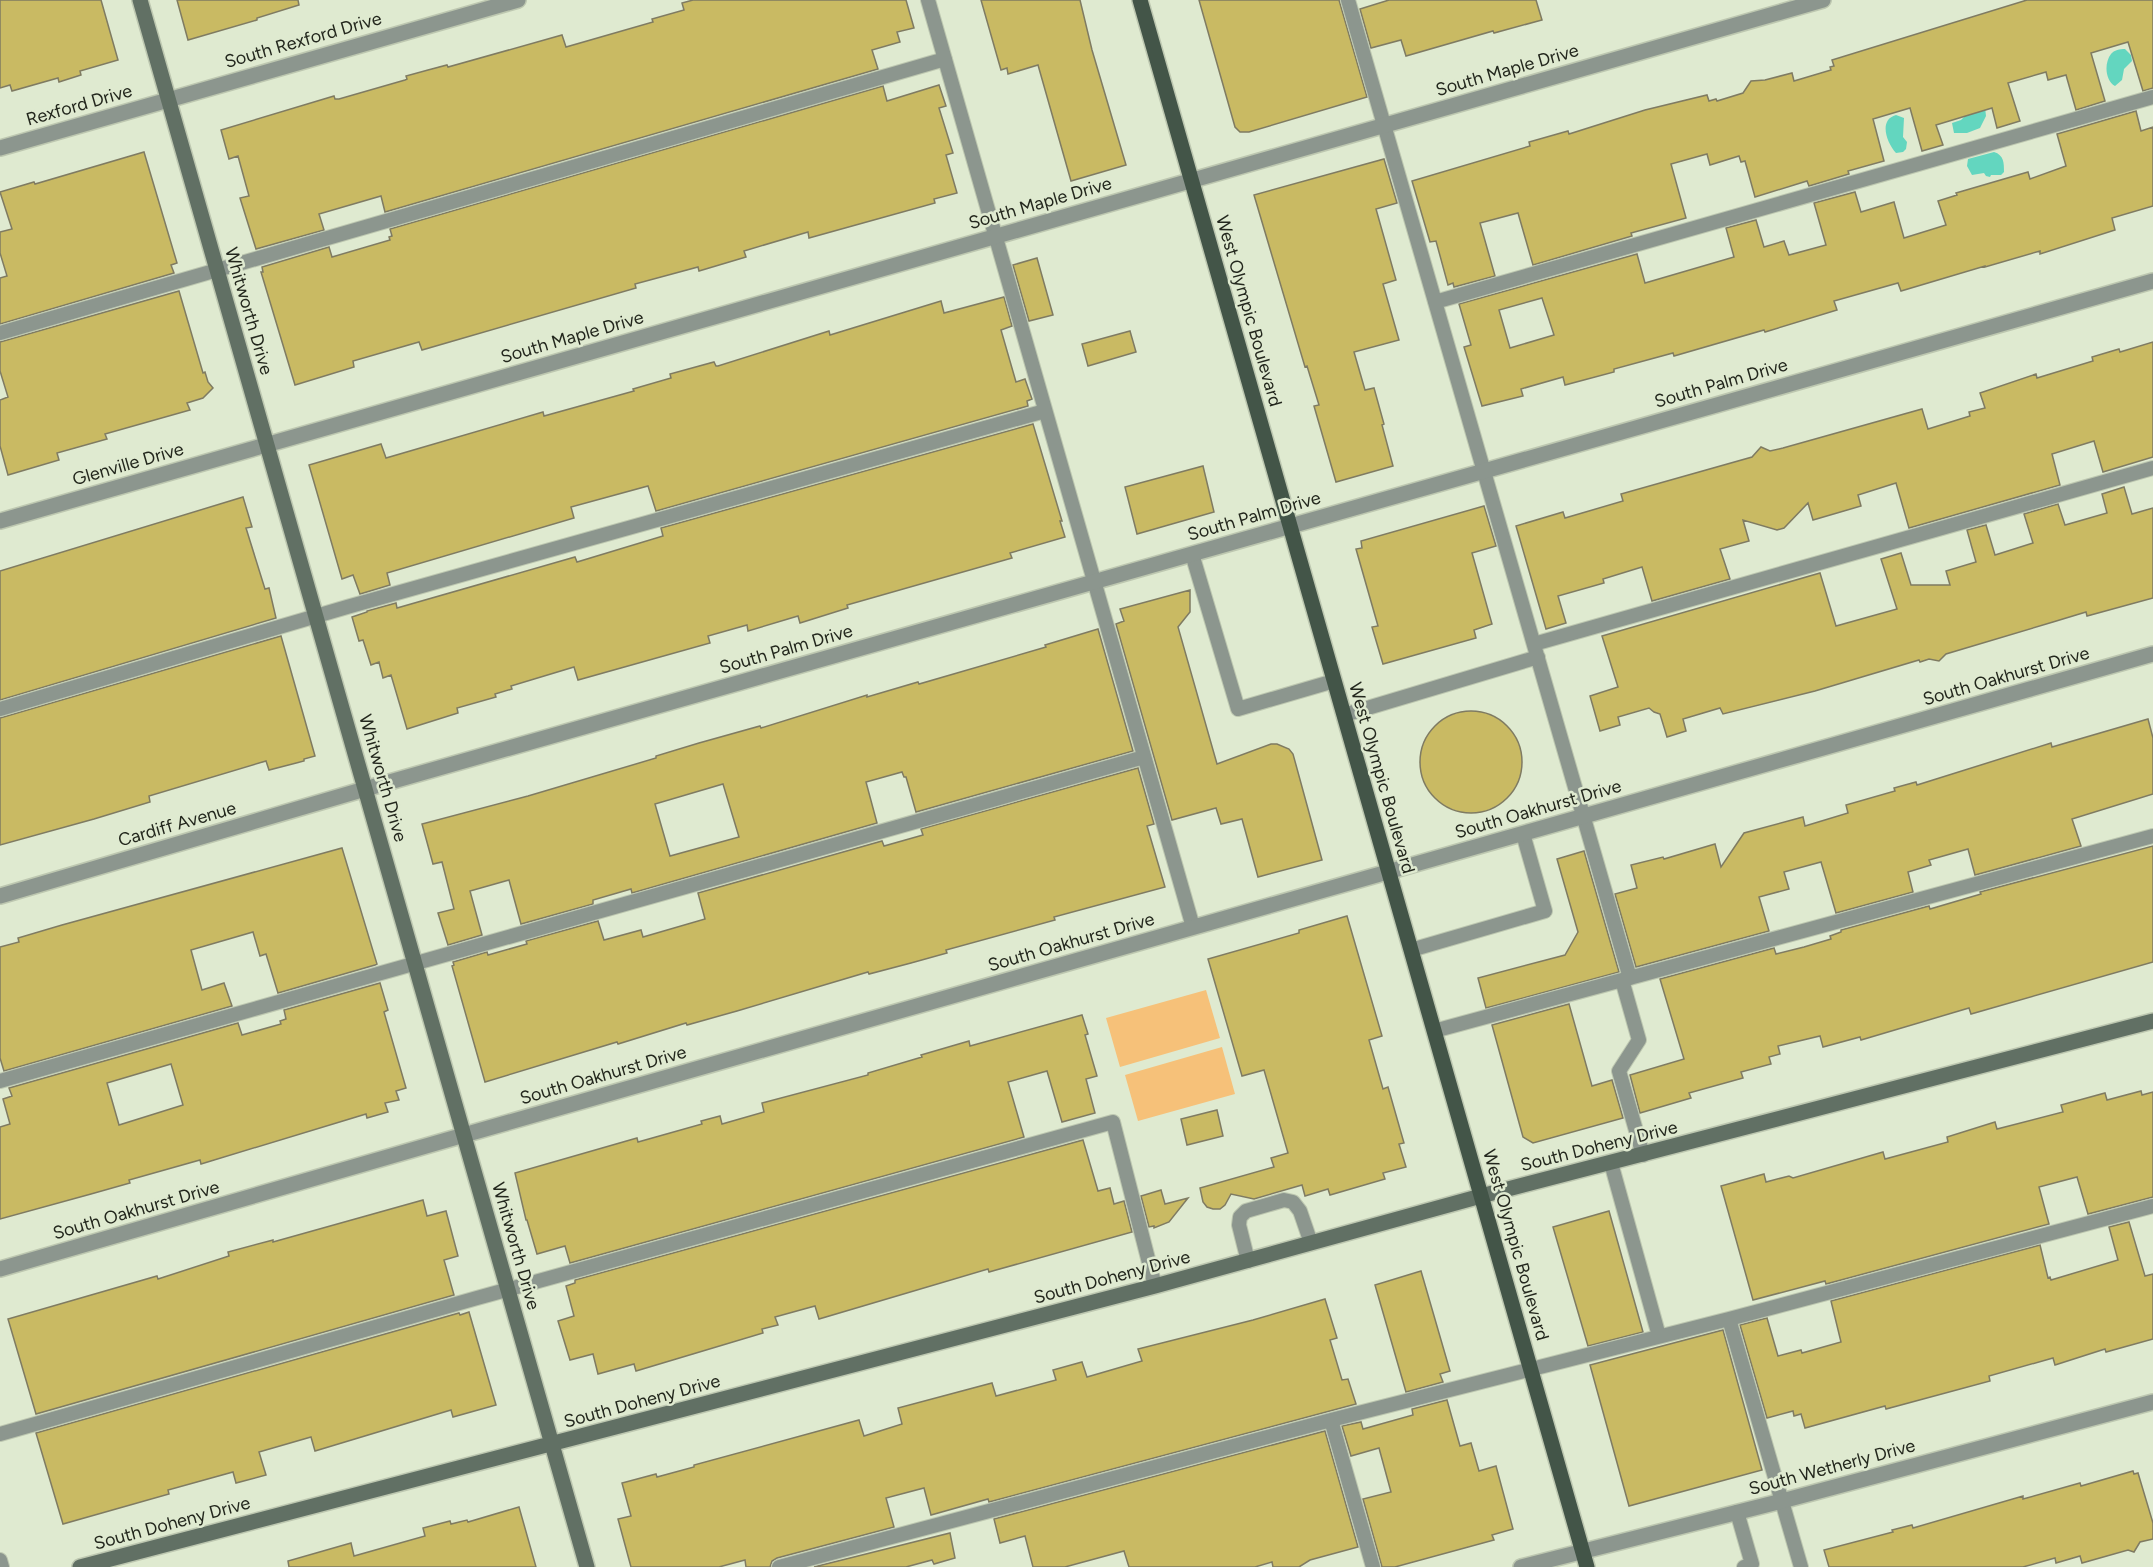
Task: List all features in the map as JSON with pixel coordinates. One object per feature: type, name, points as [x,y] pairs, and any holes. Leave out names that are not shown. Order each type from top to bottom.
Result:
[{"type":"main road","name":"West Olympic Boulevard","points":[[1140,0],[1587,1567]]},
{"type":"street","name":"Whitworth Drive","points":[[140,0],[587,1567]]},
{"type":"street","name":"South Rexford Drive","points":[[168,99],[518,0]]},
{"type":"street","name":"South Maple Drive","points":[[267,444],[1823,0]]},
{"type":"street","name":"Rexford Drive","points":[[0,148],[168,99]]},
{"type":"street","name":"South Palm Drive","points":[[365,789],[2153,281]]},
{"type":"street","name":"Glenville Drive","points":[[0,521],[267,444]]},
{"type":"street","name":"South Oakhurst Drive","points":[[0,1269],[2153,654]]},
{"type":"street","name":"Cardiff Avenue","points":[[0,896],[365,789]]},
{"type":"street","name":"South Doheny Drive","points":[[80,1567],[1155,1286],[1481,1196],[2153,1021]]},
{"type":"street","name":"South Wetherly Drive","points":[[1521,1567],[1782,1501],[2153,1402]]},
{"type":"lane","points":[[928,0],[1193,927]]},
{"type":"lane","points":[[1348,0],[1583,816],[1626,979],[1639,1040],[1619,1071],[1643,1155]]},
{"type":"lane","points":[[0,333],[945,58]]},
{"type":"lane","points":[[1436,302],[2153,97]]},
{"type":"lane","points":[[0,709],[316,616],[1045,411]]},
{"type":"lane","points":[[1344,715],[1536,651],[2153,468]]},
{"type":"lane","points":[[1192,554],[1238,709],[1334,681]]},
{"type":"lane","points":[[0,1081],[1144,757]]},
{"type":"lane","points":[[1411,950],[1545,911],[1523,834]]},
{"type":"lane","points":[[1434,1031],[2153,836]]},
{"type":"lane","points":[[0,1434],[508,1289],[1113,1122],[1155,1286]]},
{"type":"lane","points":[[1611,1163],[1659,1336]]},
{"type":"lane","points":[[1248,1261],[1239,1224],[1240,1217],[1246,1211],[1284,1200],[1293,1202],[1300,1210],[1311,1243]]},
{"type":"lane","points":[[779,1567],[1331,1420],[1729,1319],[2153,1206]]},
{"type":"lane","points":[[1729,1319],[1801,1567]]},
{"type":"lane","points":[[1331,1420],[1373,1567]]},
{"type":"lane","points":[[1737,1512],[1752,1564],[1744,1567]]},
{"type":"lane","points":[[0,1560],[2,1567]]},
{"type":"shaded area","points":[[1206,990],[1220,1038],[1120,1067],[1106,1018]]},
{"type":"shaded area","points":[[1222,1047],[1235,1094],[1138,1121],[1125,1075]]},
{"type":"water","points":[[2125,49],[2131,55],[2132,61],[2124,69],[2122,80],[2115,86],[2107,76],[2107,62],[2111,54]]},
{"type":"water","points":[[1985,107],[1986,116],[1980,128],[1967,133],[1954,133],[1952,123],[1961,120],[1969,112]]},
{"type":"water","points":[[1896,115],[1904,118],[1903,137],[1907,142],[1903,152],[1896,153],[1887,138],[1886,127],[1890,118]]},
{"type":"water","points":[[1994,152],[2002,157],[2004,172],[2001,175],[1990,177],[1984,173],[1972,175],[1967,166],[1968,159]]},
{"type":"building","points":[[0,0],[101,0],[118,60],[80,71],[81,75],[59,82],[58,78],[12,91],[10,85],[0,88]]},
{"type":"building","points":[[177,0],[298,0],[299,5],[188,40]]},
{"type":"building","points":[[693,0],[906,0],[914,28],[897,32],[900,42],[872,50],[878,69],[385,212],[381,196],[319,214],[324,230],[256,249],[240,198],[249,196],[238,156],[229,159],[221,130],[334,96],[335,99],[339,99],[405,80],[406,76],[447,65],[448,67],[562,35],[566,47],[653,22],[652,19],[684,10],[682,3]]},
{"type":"building","points":[[981,0],[1080,0],[1092,50],[1126,165],[1071,181],[1038,65],[1008,74],[1007,68],[1001,70]]},
{"type":"building","points":[[1199,0],[1339,0],[1367,97],[1249,132],[1240,132],[1235,127]]},
{"type":"building","points":[[1389,0],[1536,0],[1542,20],[1494,33],[1493,31],[1406,56],[1401,40],[1371,48],[1360,9]]},
{"type":"building","points":[[2027,0],[2153,0],[2153,88],[2143,91],[2128,42],[2091,53],[2105,101],[2076,110],[2066,75],[2048,80],[2046,72],[2008,83],[2020,121],[1997,128],[1992,108],[1936,125],[1943,145],[1922,151],[1910,108],[1873,119],[1884,161],[1848,171],[1849,174],[1809,186],[1807,181],[1755,197],[1745,161],[1741,162],[1739,156],[1710,165],[1707,154],[1671,164],[1686,218],[1631,233],[1632,236],[1533,265],[1518,213],[1480,223],[1495,276],[1454,287],[1453,283],[1448,285],[1436,241],[1430,242],[1412,181],[1530,146],[1529,142],[1568,131],[1569,134],[1645,110],[1707,95],[1709,101],[1716,99],[1717,101],[1743,93],[1751,81],[1792,73],[1794,81],[1831,70],[1830,67],[1834,66],[1832,60]]},
{"type":"building","points":[[939,85],[946,106],[939,108],[953,153],[946,155],[957,193],[934,199],[935,203],[809,238],[808,232],[744,251],[746,257],[699,271],[698,267],[635,284],[636,288],[422,350],[419,342],[353,361],[354,367],[295,385],[261,272],[263,272],[262,267],[329,247],[332,257],[390,240],[389,237],[392,236],[390,229],[883,86],[887,101]]},
{"type":"building","points":[[2136,111],[2141,131],[2153,127],[2153,206],[2112,218],[2115,230],[2040,254],[2040,251],[1901,291],[1898,283],[1834,301],[1837,310],[1765,332],[1764,330],[1674,356],[1673,353],[1565,385],[1563,377],[1521,389],[1523,396],[1482,406],[1464,347],[1471,345],[1459,304],[1637,254],[1645,283],[1734,257],[1726,228],[1756,220],[1764,247],[1784,241],[1789,255],[1826,245],[1814,203],[1855,192],[1861,212],[1894,202],[1904,238],[1946,225],[1938,201],[1957,195],[1956,193],[2028,172],[2030,179],[2066,166],[2057,134]],"holes":[[[1542,298],[1554,335],[1510,348],[1499,310]]]},
{"type":"building","points":[[144,152],[177,263],[171,265],[174,273],[0,324],[0,278],[7,276],[0,253],[0,232],[12,229],[0,192]]},
{"type":"building","points":[[1384,159],[1397,203],[1376,209],[1396,280],[1383,284],[1399,340],[1354,352],[1365,390],[1374,388],[1393,466],[1336,482],[1314,406],[1319,405],[1307,366],[1305,367],[1254,195]]},
{"type":"building","points":[[1037,258],[1053,315],[1029,321],[1013,265]]},
{"type":"building","points":[[179,291],[203,373],[205,372],[213,388],[203,398],[187,403],[190,410],[105,434],[107,439],[57,453],[59,460],[8,475],[0,446],[0,400],[8,397],[0,371],[0,342]]},
{"type":"building","points":[[1004,297],[1012,326],[1001,330],[1016,382],[1025,379],[1032,399],[1027,401],[1028,406],[656,511],[648,486],[571,507],[574,518],[387,573],[390,585],[360,594],[353,575],[342,579],[309,465],[381,444],[386,458],[543,412],[544,416],[634,391],[633,389],[671,378],[670,374],[714,362],[718,366],[829,331],[830,335],[941,301],[944,313]]},
{"type":"building","points":[[1130,331],[1136,352],[1088,366],[1082,344]]},
{"type":"building","points":[[2153,342],[2153,457],[2103,472],[2094,441],[2052,454],[2060,485],[1909,528],[1896,483],[1858,495],[1861,506],[1813,520],[1808,503],[1784,528],[1777,530],[1743,520],[1749,541],[1720,549],[1730,579],[1652,601],[1642,567],[1603,579],[1604,583],[1558,596],[1566,623],[1546,629],[1516,526],[1563,512],[1565,518],[1623,501],[1621,494],[1752,457],[1761,447],[1770,451],[1783,448],[1922,409],[1928,429],[1970,416],[1969,412],[1985,408],[1980,393],[2036,374],[2037,378],[2093,361],[2092,357],[2119,349],[2120,352]]},
{"type":"building","points":[[1033,424],[1065,537],[1010,553],[1012,558],[847,605],[848,608],[800,623],[798,616],[748,631],[747,625],[708,636],[710,643],[578,680],[574,667],[511,686],[512,689],[495,694],[496,697],[457,708],[458,713],[407,729],[391,675],[383,678],[379,662],[371,665],[363,640],[359,641],[352,617],[367,611],[396,603],[397,608],[575,557],[577,562],[663,536],[661,528]]},
{"type":"building","points":[[1203,466],[1214,512],[1137,534],[1125,487]]},
{"type":"building","points":[[2124,487],[2132,514],[2153,508],[2153,598],[2087,616],[2086,612],[1946,654],[1939,661],[1929,659],[1920,662],[1919,660],[1815,691],[1723,714],[1720,708],[1683,719],[1686,731],[1667,737],[1660,714],[1649,708],[1618,717],[1620,725],[1600,731],[1590,696],[1618,687],[1602,636],[1820,573],[1836,626],[1897,609],[1881,559],[1901,553],[1911,585],[1950,585],[1946,571],[1976,562],[1967,530],[1986,525],[1995,555],[2033,543],[2024,514],[2058,504],[2065,525],[2107,513],[2102,494]]},
{"type":"building","points":[[243,497],[252,527],[246,528],[265,589],[269,588],[276,618],[0,700],[0,571]]},
{"type":"building","points":[[1484,506],[1496,546],[1472,553],[1492,624],[1474,630],[1476,638],[1383,664],[1372,627],[1378,626],[1356,549],[1362,548],[1361,541]]},
{"type":"building","points":[[1190,590],[1190,612],[1178,627],[1217,764],[1271,744],[1289,749],[1293,754],[1322,860],[1258,877],[1242,819],[1221,824],[1216,808],[1172,820],[1116,624],[1124,621],[1120,609]]},
{"type":"building","points":[[1098,629],[1133,751],[916,812],[906,777],[902,772],[866,782],[877,823],[632,893],[631,889],[593,900],[593,904],[521,924],[509,880],[470,891],[482,935],[448,945],[438,913],[454,909],[442,862],[433,864],[422,824],[528,796],[699,743],[760,726],[761,728],[867,695],[867,697],[918,682],[919,684],[1046,647],[1045,645]],"holes":[[[723,784],[739,837],[670,856],[655,804]]]},
{"type":"building","points":[[281,636],[315,756],[269,770],[266,761],[149,796],[150,802],[0,845],[0,718]]},
{"type":"building","points":[[1471,711],[1500,719],[1514,733],[1522,762],[1514,791],[1500,805],[1471,813],[1442,805],[1428,791],[1420,762],[1428,733],[1442,719]]},
{"type":"building","points":[[2148,719],[2153,738],[2153,794],[2072,819],[2081,846],[1975,875],[1968,849],[1929,860],[1931,865],[1908,872],[1913,892],[1836,913],[1821,862],[1784,872],[1789,889],[1759,897],[1769,931],[1636,967],[1615,894],[1637,888],[1631,865],[1663,857],[1664,859],[1715,844],[1721,867],[1744,833],[1803,817],[1805,826],[1848,813],[1846,805],[1895,791],[1894,788],[1916,782],[1917,785],[2051,743],[2052,747]]},
{"type":"building","points":[[1138,768],[1154,824],[1147,826],[1165,887],[1054,917],[1055,920],[946,950],[947,953],[869,974],[868,972],[687,1025],[686,1023],[618,1044],[617,1042],[485,1082],[452,966],[453,962],[527,944],[526,941],[598,921],[604,940],[641,930],[643,937],[705,919],[698,893],[882,841],[884,846],[923,835],[921,829]]},
{"type":"building","points":[[2153,846],[2153,962],[1971,1014],[1969,1008],[1861,1040],[1860,1037],[1823,1047],[1820,1036],[1778,1046],[1780,1054],[1769,1057],[1771,1064],[1741,1072],[1743,1078],[1689,1093],[1691,1098],[1640,1113],[1630,1075],[1684,1059],[1660,979],[1774,948],[1776,954],[1804,947],[1831,939],[1830,936],[1841,930],[1929,906],[1930,909],[1981,894],[1980,892]]},
{"type":"building","points":[[342,848],[377,964],[278,993],[266,954],[260,956],[253,932],[191,950],[202,990],[224,983],[232,1006],[4,1071],[0,1058],[0,947],[19,942],[18,938],[62,925]]},
{"type":"building","points":[[1584,851],[1619,972],[1486,1008],[1478,978],[1565,955],[1578,932],[1557,859]]},
{"type":"building","points":[[1347,916],[1382,1036],[1369,1040],[1383,1089],[1388,1087],[1404,1143],[1399,1144],[1406,1167],[1383,1173],[1385,1179],[1330,1195],[1328,1189],[1305,1196],[1302,1185],[1254,1199],[1231,1194],[1220,1209],[1207,1207],[1203,1202],[1200,1188],[1274,1167],[1271,1158],[1288,1153],[1264,1070],[1242,1076],[1208,959],[1299,933],[1299,930]]},
{"type":"building","points":[[380,983],[388,1010],[384,1012],[406,1088],[396,1091],[399,1100],[385,1103],[388,1112],[367,1118],[366,1114],[201,1164],[200,1160],[129,1180],[130,1183],[0,1219],[0,1127],[10,1124],[3,1099],[12,1096],[9,1088],[238,1023],[242,1035],[281,1024],[280,1021],[286,1019],[284,1010]],"holes":[[[171,1064],[183,1105],[119,1125],[107,1083]]]},
{"type":"building","points":[[1569,1004],[1592,1086],[1612,1080],[1623,1118],[1533,1143],[1523,1137],[1492,1025]]},
{"type":"building","points":[[1082,1015],[1088,1034],[1085,1035],[1097,1076],[1086,1079],[1095,1113],[1062,1122],[1047,1071],[1008,1082],[1024,1137],[570,1263],[565,1246],[537,1254],[515,1173],[637,1138],[638,1142],[702,1124],[701,1121],[720,1116],[722,1124],[764,1112],[762,1103],[868,1075],[868,1073],[922,1057],[921,1055],[969,1041],[970,1046]]},
{"type":"building","points":[[2141,1091],[2142,1095],[2153,1092],[2153,1197],[2088,1214],[2077,1177],[2039,1187],[2049,1224],[1826,1284],[1825,1281],[1753,1300],[1721,1186],[1764,1174],[1766,1182],[1789,1176],[1793,1178],[1883,1152],[1885,1159],[1948,1142],[1947,1137],[1995,1122],[1997,1129],[2063,1112],[2061,1105],[2105,1093],[2107,1100]]},
{"type":"building","points":[[1217,1110],[1223,1136],[1187,1145],[1181,1119]]},
{"type":"building","points":[[1083,1140],[1098,1191],[1110,1188],[1114,1204],[1124,1201],[1132,1232],[989,1272],[988,1269],[819,1319],[815,1306],[775,1317],[778,1325],[762,1329],[763,1333],[636,1371],[634,1364],[598,1374],[593,1354],[570,1360],[558,1321],[574,1316],[566,1286],[575,1283],[575,1280]]},
{"type":"building","points":[[1161,1190],[1165,1204],[1188,1198],[1169,1222],[1154,1228],[1154,1226],[1149,1227],[1141,1196]]},
{"type":"building","points":[[423,1200],[427,1216],[446,1211],[458,1256],[444,1260],[454,1295],[36,1414],[8,1319],[157,1276],[158,1279],[229,1256],[228,1252],[273,1240],[273,1242]]},
{"type":"building","points":[[1609,1211],[1643,1332],[1588,1346],[1553,1227]]},
{"type":"building","points":[[2129,1222],[2145,1276],[2153,1274],[2153,1339],[2106,1352],[2105,1349],[2055,1365],[2053,1358],[1989,1376],[1990,1381],[1805,1428],[1801,1414],[1794,1416],[1793,1411],[1767,1418],[1740,1325],[1767,1318],[1778,1356],[1801,1350],[1802,1353],[1841,1342],[1831,1301],[2040,1245],[2048,1278],[2050,1277],[2051,1280],[2118,1260],[2109,1227]]},
{"type":"building","points":[[1421,1271],[1450,1371],[1440,1374],[1443,1382],[1406,1392],[1375,1285]]},
{"type":"building","points":[[1325,1299],[1337,1338],[1330,1340],[1342,1380],[1348,1379],[1356,1404],[989,1502],[988,1499],[931,1515],[924,1488],[886,1498],[894,1527],[777,1558],[772,1561],[770,1567],[746,1567],[745,1560],[719,1567],[631,1567],[618,1519],[631,1516],[622,1483],[656,1474],[657,1477],[859,1420],[864,1436],[902,1424],[898,1408],[992,1383],[996,1396],[1056,1380],[1053,1370],[1082,1362],[1087,1377],[1142,1361],[1138,1349]]},
{"type":"building","points":[[469,1312],[496,1405],[453,1417],[451,1410],[315,1451],[311,1437],[259,1452],[266,1475],[236,1483],[233,1472],[168,1490],[169,1494],[63,1524],[36,1433]]},
{"type":"building","points":[[1723,1330],[1762,1470],[1629,1506],[1590,1365]]},
{"type":"building","points":[[1447,1400],[1460,1446],[1471,1443],[1479,1471],[1496,1466],[1513,1529],[1492,1535],[1494,1540],[1395,1567],[1382,1567],[1363,1499],[1391,1492],[1379,1448],[1351,1456],[1342,1426],[1361,1422],[1363,1429],[1413,1415],[1412,1409]]},
{"type":"building","points":[[1325,1431],[1358,1547],[1310,1560],[1299,1567],[1273,1567],[1272,1562],[1255,1567],[1129,1567],[1124,1551],[1065,1567],[1033,1567],[1025,1536],[1000,1543],[994,1519]]},
{"type":"building","points":[[2133,1471],[2134,1474],[2138,1473],[2153,1523],[2153,1539],[2140,1542],[2134,1552],[2128,1550],[2082,1563],[2080,1556],[2056,1563],[2055,1558],[2023,1567],[1829,1567],[1824,1550],[1912,1525],[1913,1528],[2023,1496],[2023,1499],[2080,1483],[2081,1486]]},
{"type":"building","points":[[519,1507],[536,1567],[289,1567],[288,1561],[351,1543],[354,1556],[425,1536],[423,1528],[450,1521],[451,1524],[467,1520],[468,1522]]},
{"type":"building","points":[[950,1533],[955,1558],[934,1564],[932,1560],[906,1567],[814,1567]]}]
